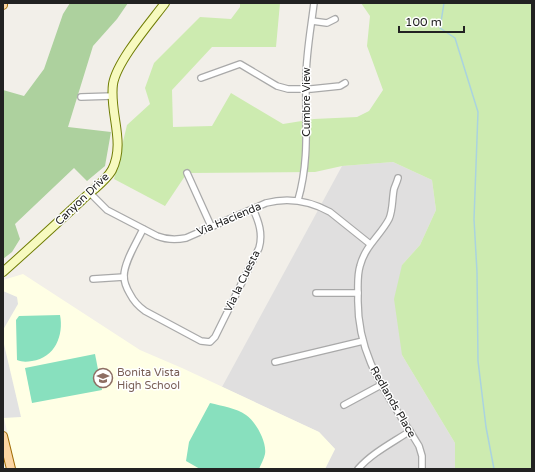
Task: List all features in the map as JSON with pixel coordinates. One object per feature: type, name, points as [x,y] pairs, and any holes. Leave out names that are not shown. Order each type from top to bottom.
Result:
[{"type":"main road","points":[[3,436],[11,469]]},
{"type":"street","name":"Canyon Drive","points":[[3,272],[108,175],[116,157],[118,135],[113,96],[113,84],[116,73],[122,60],[165,3]]},
{"type":"street","name":"Cumbre View","points":[[298,200],[305,168],[307,60],[314,3]]},
{"type":"street","points":[[312,21],[327,23],[335,19]]},
{"type":"street","points":[[201,78],[240,64],[277,86],[288,89],[306,90],[340,86],[344,83]]},
{"type":"street","points":[[81,98],[113,96]]},
{"type":"street","points":[[187,173],[211,226]]},
{"type":"street","name":"Redlands Place","points":[[398,178],[394,190],[393,206],[390,218],[384,228],[370,244],[360,266],[358,275],[358,317],[368,359],[381,385],[421,451],[423,461],[422,469]]},
{"type":"street","name":"Via Hacienda","points":[[90,192],[108,210],[165,239],[177,240],[186,238],[266,203],[298,200],[330,212],[370,244]]},
{"type":"street","name":"Via la Cuesta","points":[[124,277],[126,287],[138,306],[201,341],[210,342],[216,337],[262,239],[253,209]]},
{"type":"street","points":[[93,279],[124,277],[125,268],[143,229]]},
{"type":"street","points":[[316,292],[358,293]]},
{"type":"street","points":[[275,362],[363,341]]},
{"type":"street","points":[[344,405],[381,385]]},
{"type":"street","points":[[358,469],[365,461],[410,431]]},
{"type":"shaded area","points":[[393,162],[432,180],[436,210],[420,245],[402,265],[402,355],[455,443],[455,469],[325,469],[335,449],[319,432],[222,387],[342,166]]},
{"type":"shaded area","name":"Bonita Vista High School","points":[[23,274],[140,350],[319,432],[335,449],[325,469],[16,469],[3,414],[3,280]]},
{"type":"shaded area","points":[[3,291],[17,297],[18,304],[3,330]]},
{"type":"shaded area","points":[[3,340],[21,417],[3,418]]},
{"type":"green space","points":[[70,3],[128,3],[117,19],[93,46],[68,127],[111,132],[105,166],[87,181],[74,168],[15,224],[20,239],[12,252],[3,259],[3,90],[24,96],[44,69],[63,14]]},
{"type":"green space","points":[[240,3],[280,3],[276,47],[212,47],[172,90],[173,127],[212,126],[231,93],[283,124],[314,119],[357,117],[369,111],[383,90],[367,46],[370,16],[361,3],[532,3],[532,469],[455,469],[455,443],[402,355],[394,299],[402,265],[420,245],[436,210],[432,180],[393,162],[342,166],[315,172],[187,173],[165,206],[114,179],[127,125],[150,104],[145,88],[154,63],[200,17],[231,19],[240,7]]},
{"type":"green space","points":[[60,315],[61,330],[59,338],[52,350],[40,359],[26,362],[17,360],[16,320],[19,316]]},
{"type":"green space","points":[[95,354],[102,390],[32,403],[25,368]]},
{"type":"green space","points":[[210,403],[238,411],[246,415],[253,422],[263,438],[265,449],[265,456],[259,469],[200,469],[186,461],[189,442]]},
{"type":"waterway","points":[[444,3],[440,28],[455,38],[478,112],[474,219],[477,272],[478,361],[486,427],[494,469]]},
{"type":"place","name":"Bonita Vista High School","points":[[103,378]]}]
